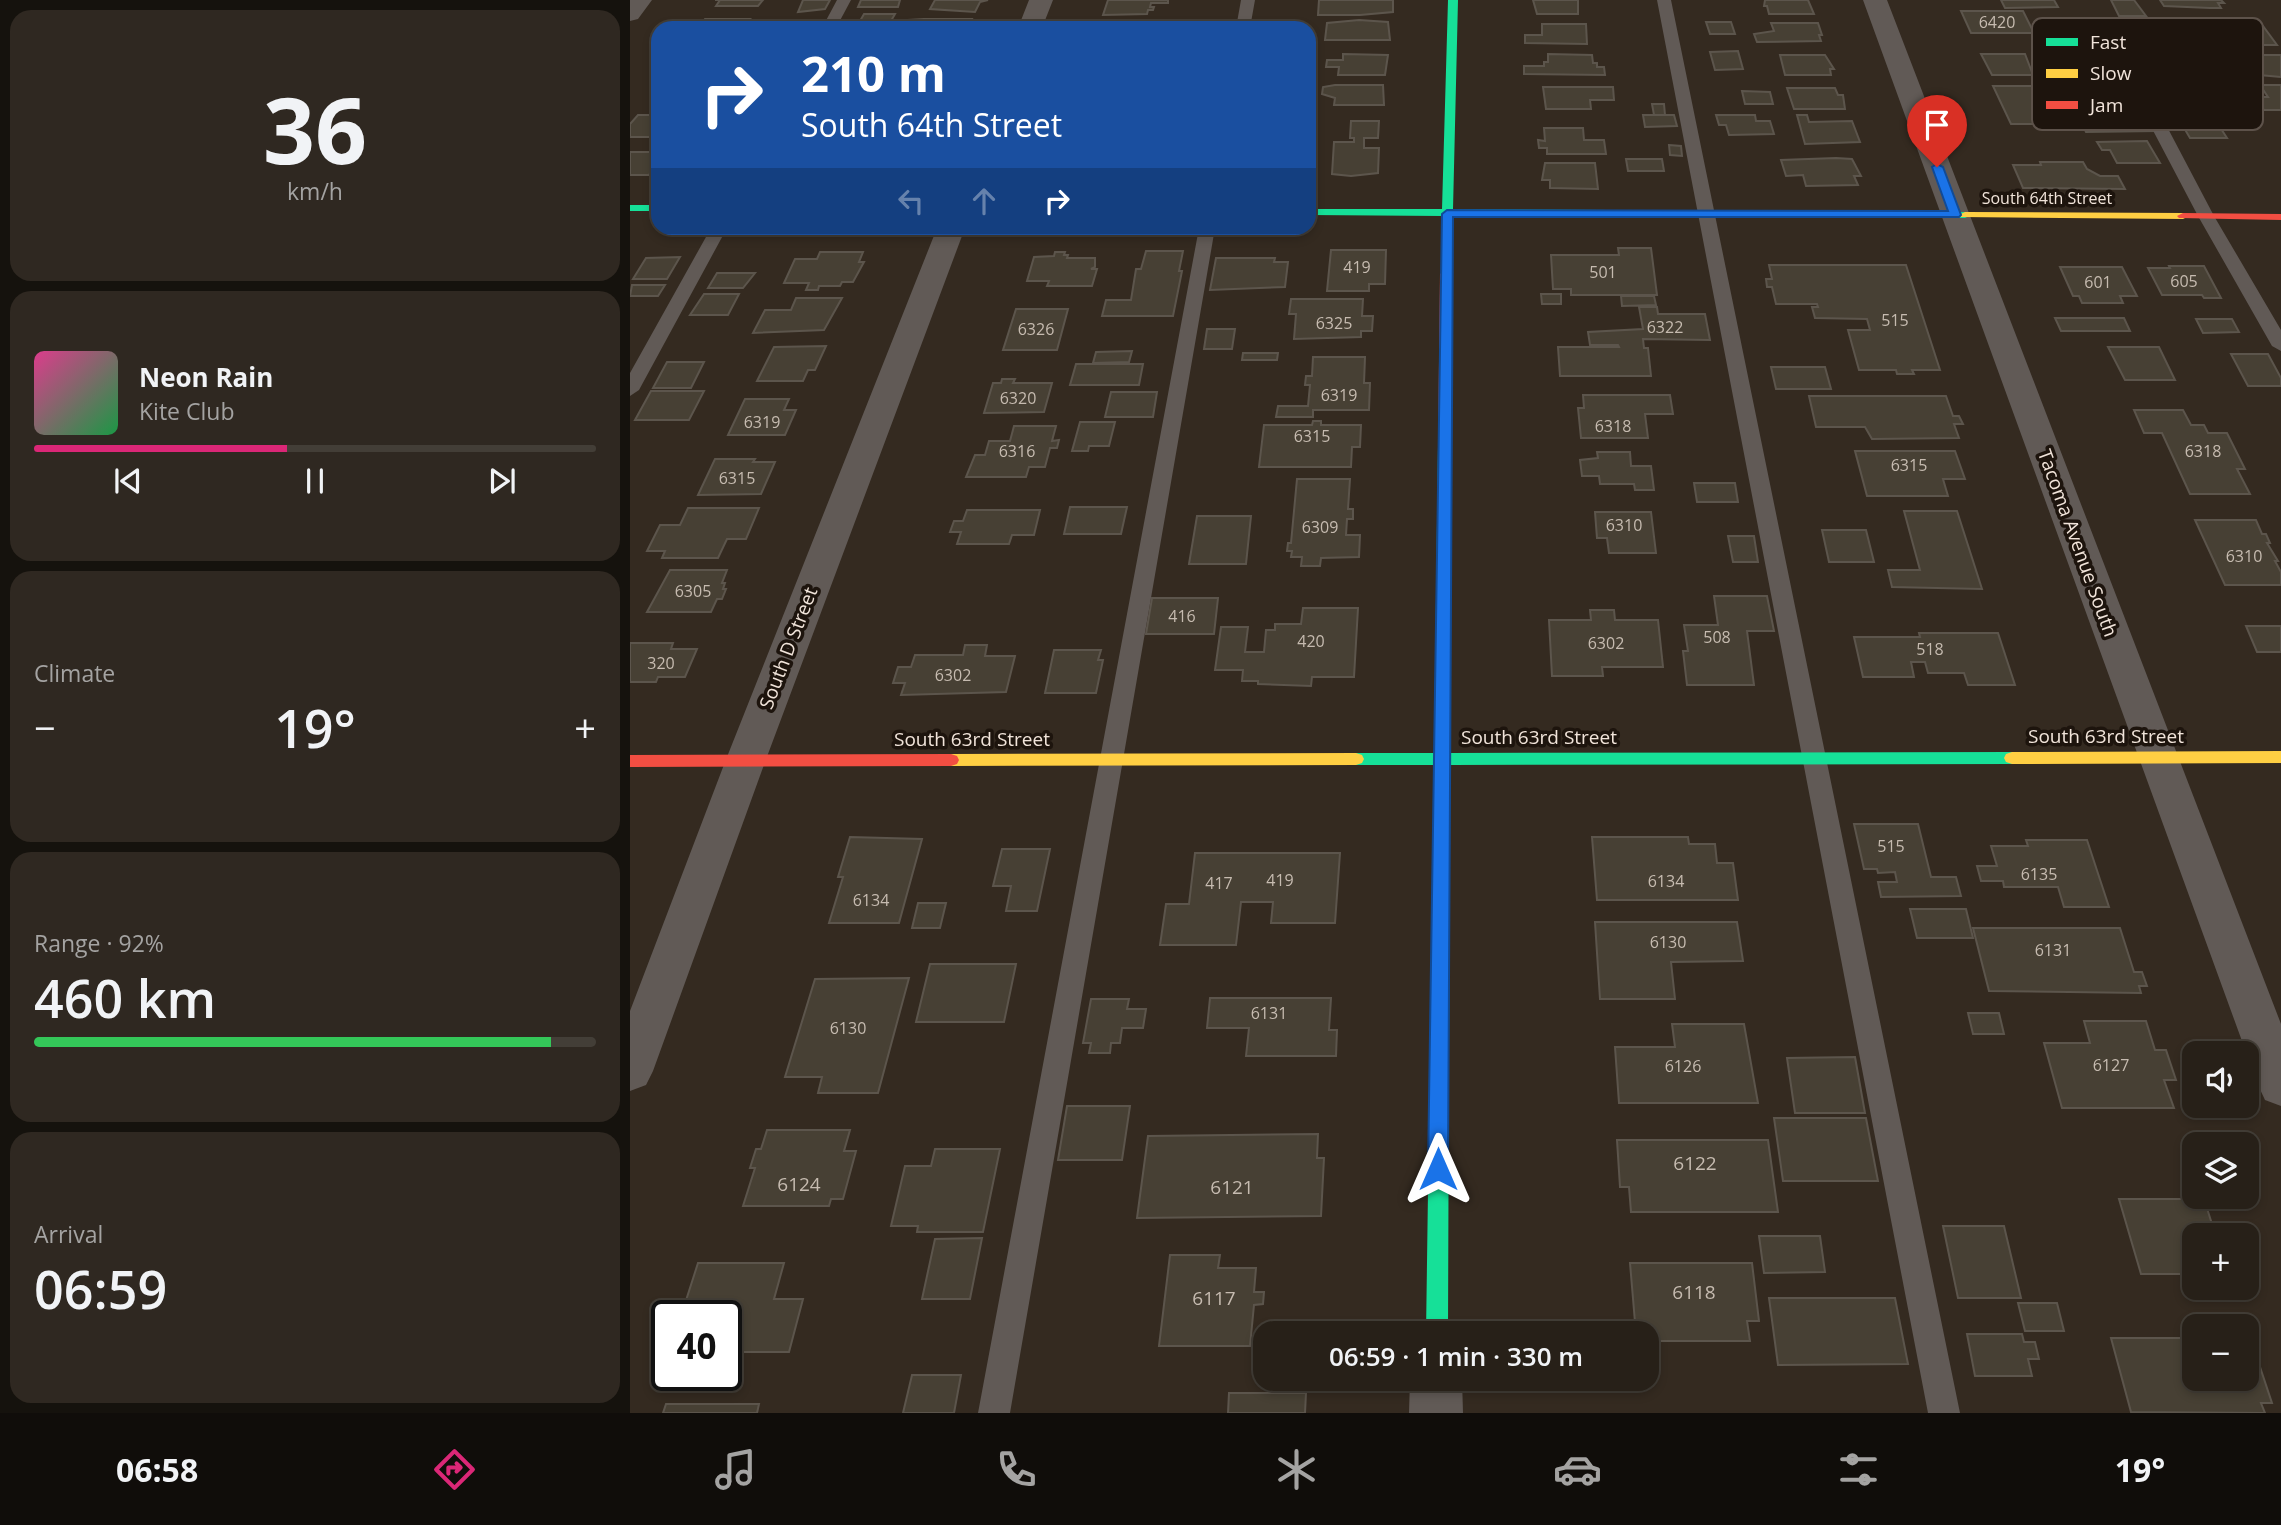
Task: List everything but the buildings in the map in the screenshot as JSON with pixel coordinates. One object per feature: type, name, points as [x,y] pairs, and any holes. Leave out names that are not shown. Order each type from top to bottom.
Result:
[{"type":"street","points":[[630,13],[640,0]]},
{"type":"street","points":[[1033,21],[1041,0]]},
{"type":"street","points":[[1437,1321],[1447,214],[1452,0]]},
{"type":"street","name":"Tacoma Avenue South","points":[[1875,0],[2281,1085]]},
{"type":"street","points":[[630,208],[651,208]]},
{"type":"street","name":"South 64th Street","points":[[1316,212],[2281,217]]},
{"type":"street","name":"South D Street","points":[[630,1071],[745,762],[948,235]]},
{"type":"street","name":"South 63rd Street","points":[[630,761],[2281,757]]},
{"type":"street","points":[[1436,1391],[1436,1413]]},
{"type":"lane","points":[[833,21],[844,0]]},
{"type":"lane","points":[[1244,21],[1248,0]]},
{"type":"lane","points":[[1664,0],[1944,1413]]},
{"type":"lane","points":[[2161,130],[2206,216],[2281,346]]},
{"type":"lane","points":[[630,390],[715,235]]},
{"type":"lane","points":[[994,1413],[1206,235]]},
{"type":"traffic: fast","points":[[1446,274],[1453,0]]},
{"type":"traffic: fast","points":[[630,208],[651,208]]},
{"type":"traffic: fast","points":[[1316,212],[1965,215]]},
{"type":"traffic: fast","points":[[1437,1321],[1445,447]]},
{"type":"traffic: fast","points":[[1356,759],[2012,758]]},
{"type":"traffic: slow","points":[[1965,215],[2183,216]]},
{"type":"traffic: slow","points":[[2012,758],[2281,757]]},
{"type":"traffic: slow","points":[[951,760],[1356,759]]},
{"type":"traffic: jam","points":[[2183,216],[2281,217]]},
{"type":"traffic: jam","points":[[1445,447],[1446,274]]},
{"type":"traffic: jam","points":[[630,761],[951,760]]},
{"type":"route","points":[[1438,1169],[1447,214],[1955,215],[1937,167]]}]
